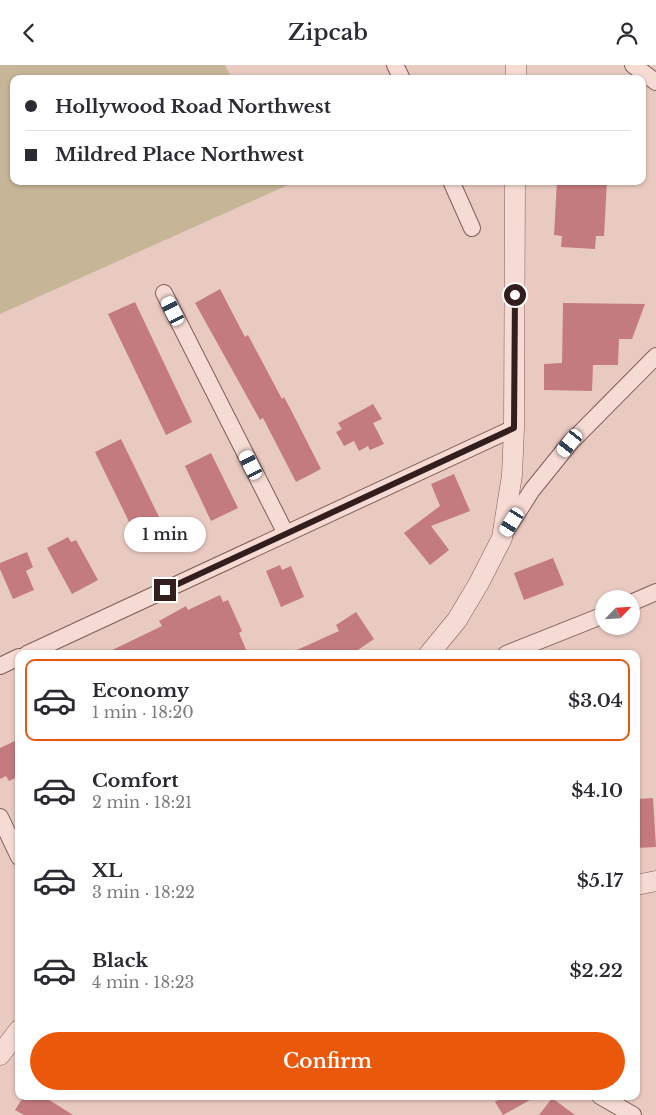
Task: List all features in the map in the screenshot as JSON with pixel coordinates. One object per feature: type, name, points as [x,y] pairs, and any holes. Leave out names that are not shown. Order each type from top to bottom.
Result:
[{"type":"street","points":[[633,65],[656,82]]},
{"type":"street","points":[[454,185],[472,227]]},
{"type":"street","points":[[502,538],[512,475],[514,428],[515,185]]},
{"type":"street","points":[[164,293],[286,534]]},
{"type":"street","points":[[432,650],[457,620],[502,538],[532,490],[570,443],[656,356]]},
{"type":"street","points":[[36,650],[514,428]]},
{"type":"street","points":[[640,599],[656,592]]},
{"type":"street","points":[[516,650],[595,619]]},
{"type":"street","points":[[0,666],[15,659]]},
{"type":"street","points":[[0,817],[15,849]]},
{"type":"street","points":[[640,884],[656,881]]},
{"type":"street","points":[[0,1055],[15,1035]]},
{"type":"street","points":[[607,1100],[634,1115]]},
{"type":"shaded area","points":[[0,65],[225,65],[230,75],[10,75],[10,185],[288,185],[0,314]]},
{"type":"building","points":[[557,185],[607,185],[604,236],[596,236],[595,249],[561,247],[562,236],[554,235]]},
{"type":"building","points":[[220,289],[245,337],[248,335],[282,399],[284,397],[321,469],[296,482],[263,418],[260,420],[195,303]]},
{"type":"building","points":[[135,302],[192,422],[166,435],[108,314]]},
{"type":"building","points":[[563,303],[645,304],[632,339],[619,339],[618,365],[593,365],[592,391],[544,390],[544,364],[562,363]]},
{"type":"building","points":[[373,404],[382,419],[373,423],[384,444],[370,450],[368,446],[359,451],[354,441],[344,446],[336,432],[342,429],[338,423]]},
{"type":"building","points":[[121,439],[161,521],[135,534],[95,452]]},
{"type":"building","points":[[211,453],[238,508],[211,521],[185,466]]},
{"type":"building","points":[[454,474],[470,511],[431,526],[449,550],[430,565],[404,533],[440,506],[431,484]]},
{"type":"building","points":[[68,537],[71,542],[76,540],[98,580],[72,594],[47,548]]},
{"type":"building","points":[[27,552],[33,567],[26,571],[34,590],[13,599],[0,569],[0,563]]},
{"type":"building","points":[[553,558],[564,585],[524,600],[514,573]]},
{"type":"building","points":[[280,565],[282,570],[291,566],[304,597],[281,607],[266,571]]},
{"type":"building","points":[[220,595],[223,602],[228,600],[242,631],[239,633],[246,650],[112,650],[162,626],[159,621],[186,606],[188,610]]},
{"type":"building","points":[[356,612],[374,639],[358,650],[297,650],[339,631],[336,625]]},
{"type":"building","points":[[15,741],[15,778],[9,781],[6,776],[0,779],[0,748]]},
{"type":"building","points":[[653,798],[656,847],[640,848],[640,799]]},
{"type":"building","points":[[21,1100],[49,1100],[73,1115],[24,1115],[15,1110]]},
{"type":"building","points":[[498,1100],[530,1100],[503,1115],[495,1102]]},
{"type":"building","points":[[550,1100],[555,1100],[575,1115],[539,1115]]},
{"type":"route","points":[[165,590],[514,428],[515,295]]}]
